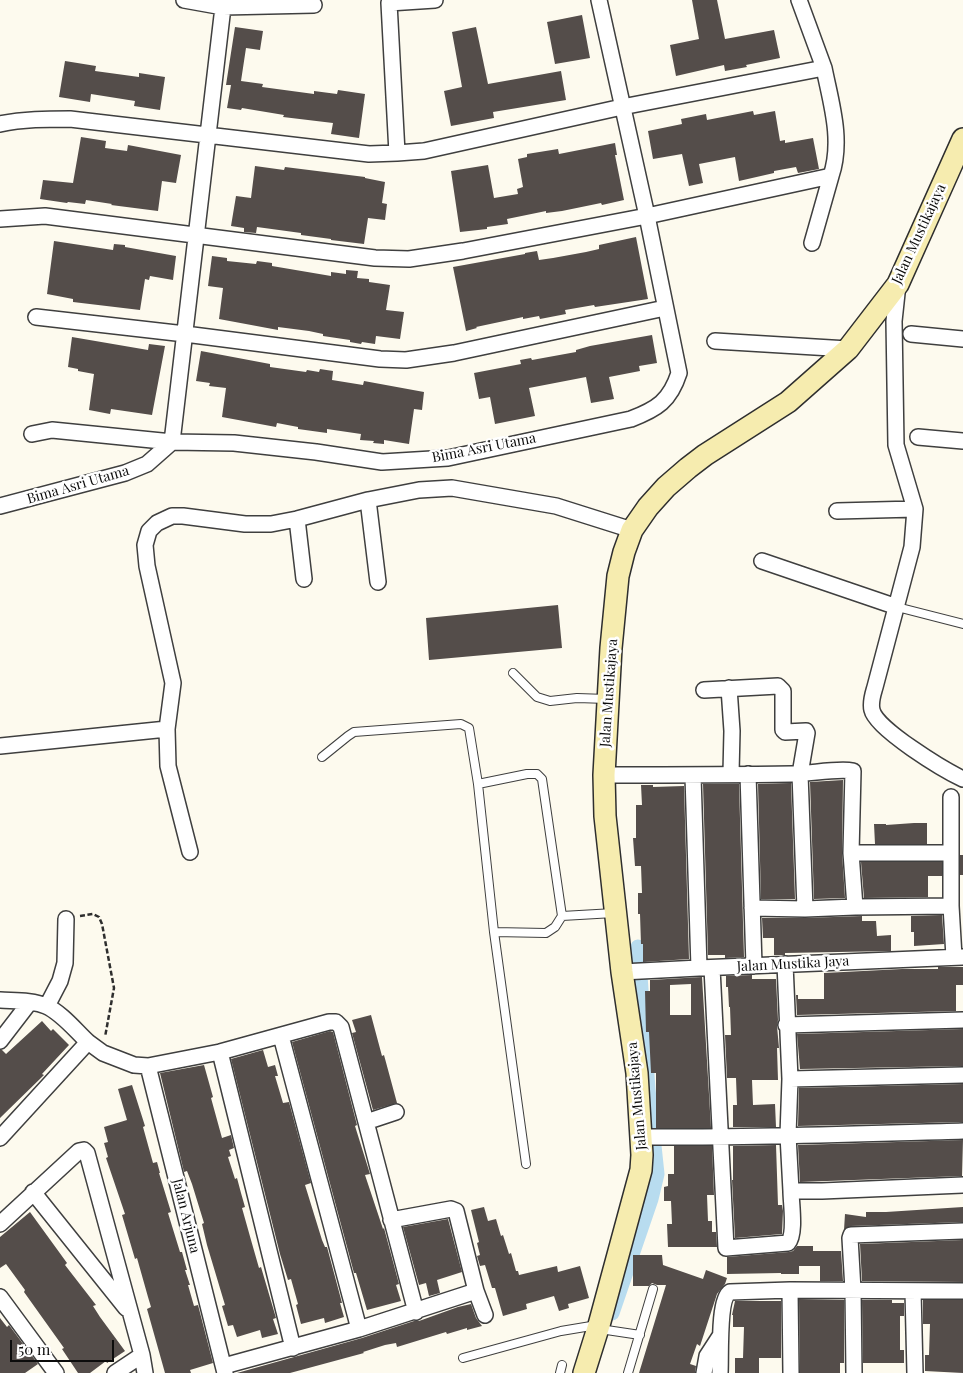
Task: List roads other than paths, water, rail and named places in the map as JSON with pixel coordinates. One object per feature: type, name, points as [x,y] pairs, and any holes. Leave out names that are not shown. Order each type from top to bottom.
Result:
[{"type":"main road","name":"Jalan Mustikajaya","points":[[584,1373],[641,1170],[637,1074],[622,972],[605,816],[604,775],[607,699],[618,576],[624,552],[632,530],[648,507],[688,468],[788,402],[848,349],[898,284],[963,139]]},
{"type":"street","points":[[184,0],[223,6],[314,5]]},
{"type":"street","points":[[397,153],[389,3],[435,0]]},
{"type":"street","name":"Bima Asri Utama","points":[[0,506],[125,473],[147,464],[172,442],[234,443],[316,452],[382,462],[448,458],[631,419],[652,410],[663,402],[670,393],[679,373],[647,216],[598,0]]},
{"type":"street","points":[[800,0],[824,68],[837,140],[834,166],[812,243]]},
{"type":"street","points":[[32,434],[52,430],[172,442],[223,6]]},
{"type":"street","points":[[0,124],[12,121],[70,119],[369,154],[397,153],[424,151],[622,107],[824,68]]},
{"type":"street","points":[[0,219],[45,216],[375,258],[409,259],[463,251],[647,216],[831,176]]},
{"type":"street","points":[[898,284],[894,322],[896,445],[915,509],[912,547],[872,698],[872,710],[878,720],[891,733],[963,780]]},
{"type":"street","points":[[36,317],[380,359],[406,360],[454,353],[665,308]]},
{"type":"street","points":[[911,334],[963,339]]},
{"type":"street","points":[[715,341],[848,349]]},
{"type":"street","points":[[918,437],[963,441]]},
{"type":"street","points":[[190,852],[168,766],[168,729],[173,683],[147,566],[145,545],[149,531],[157,523],[172,516],[183,516],[245,524],[271,524],[368,500],[419,490],[452,488],[556,506],[632,530]]},
{"type":"street","points":[[368,500],[378,582]]},
{"type":"street","points":[[837,511],[915,509]]},
{"type":"street","points":[[297,519],[304,579]]},
{"type":"street","points":[[762,561],[897,607]]},
{"type":"street","points":[[704,690],[778,686],[783,691],[783,730],[785,732],[806,731],[807,733],[800,774],[805,909]]},
{"type":"street","points":[[729,688],[732,773]]},
{"type":"street","points":[[0,746],[168,729]]},
{"type":"street","points":[[604,775],[800,774],[851,770],[854,772],[852,853],[855,907]]},
{"type":"street","points":[[748,774],[754,966]]},
{"type":"street","points":[[693,776],[706,968],[721,1138],[726,1248],[788,1243],[792,1239],[788,1135],[790,1079],[786,1025],[785,964]]},
{"type":"street","points":[[951,797],[955,843],[955,898],[959,957]]},
{"type":"street","points":[[852,853],[955,843]]},
{"type":"street","points":[[752,908],[805,909],[855,907],[955,898]]},
{"type":"street","points":[[47,1006],[60,981],[64,963],[66,919]]},
{"type":"street","name":"Jalan Mustika Jaya","points":[[622,972],[959,957]]},
{"type":"street","points":[[0,1000],[30,1002],[47,1006],[103,1053],[134,1065],[148,1066],[220,1052],[329,1022],[336,1022],[341,1027],[416,1312]]},
{"type":"street","points":[[0,1041],[30,1002]]},
{"type":"street","points":[[786,1025],[963,1020]]},
{"type":"street","points":[[281,1036],[359,1329]]},
{"type":"street","points":[[0,1138],[88,1042]]},
{"type":"street","points":[[220,1052],[293,1348]]},
{"type":"street","name":"Jalan Arjuna","points":[[148,1066],[225,1369]]},
{"type":"street","points":[[790,1079],[963,1074]]},
{"type":"street","points":[[366,1122],[396,1112]]},
{"type":"street","points":[[641,1137],[721,1138],[963,1131]]},
{"type":"street","points":[[0,1224],[80,1151],[84,1150],[87,1153],[142,1355],[145,1373]]},
{"type":"street","points":[[791,1191],[963,1185]]},
{"type":"street","points":[[33,1192],[130,1312]]},
{"type":"street","points":[[391,1220],[451,1209],[456,1211],[476,1291],[485,1315]]},
{"type":"street","points":[[854,1373],[851,1235],[963,1231]]},
{"type":"street","points":[[790,1290],[791,1373]]},
{"type":"street","points":[[720,1373],[720,1336],[725,1298],[730,1292],[790,1290],[963,1291]]},
{"type":"street","points":[[225,1369],[416,1312],[476,1291]]},
{"type":"street","points":[[913,1291],[915,1373]]},
{"type":"street","points":[[0,1297],[56,1373]]},
{"type":"street","points":[[704,1373],[707,1356],[720,1336]]},
{"type":"street","points":[[115,1373],[142,1355]]},
{"type":"lane","points":[[897,607],[963,624]]},
{"type":"lane","points":[[513,673],[537,697],[550,701],[578,698],[607,699]]},
{"type":"lane","points":[[322,757],[354,732],[462,724],[469,728],[478,784],[494,932],[526,1164]]},
{"type":"lane","points":[[478,784],[527,774],[538,774],[542,779],[562,916],[555,926],[546,933],[494,932]]},
{"type":"lane","points":[[562,916],[616,913]]},
{"type":"lane","points":[[628,1373],[654,1289]]},
{"type":"lane","points":[[463,1358],[562,1331],[598,1327],[640,1335]]},
{"type":"waterway","points":[[612,1313],[651,1199],[657,1174],[648,1089],[638,947]]}]
